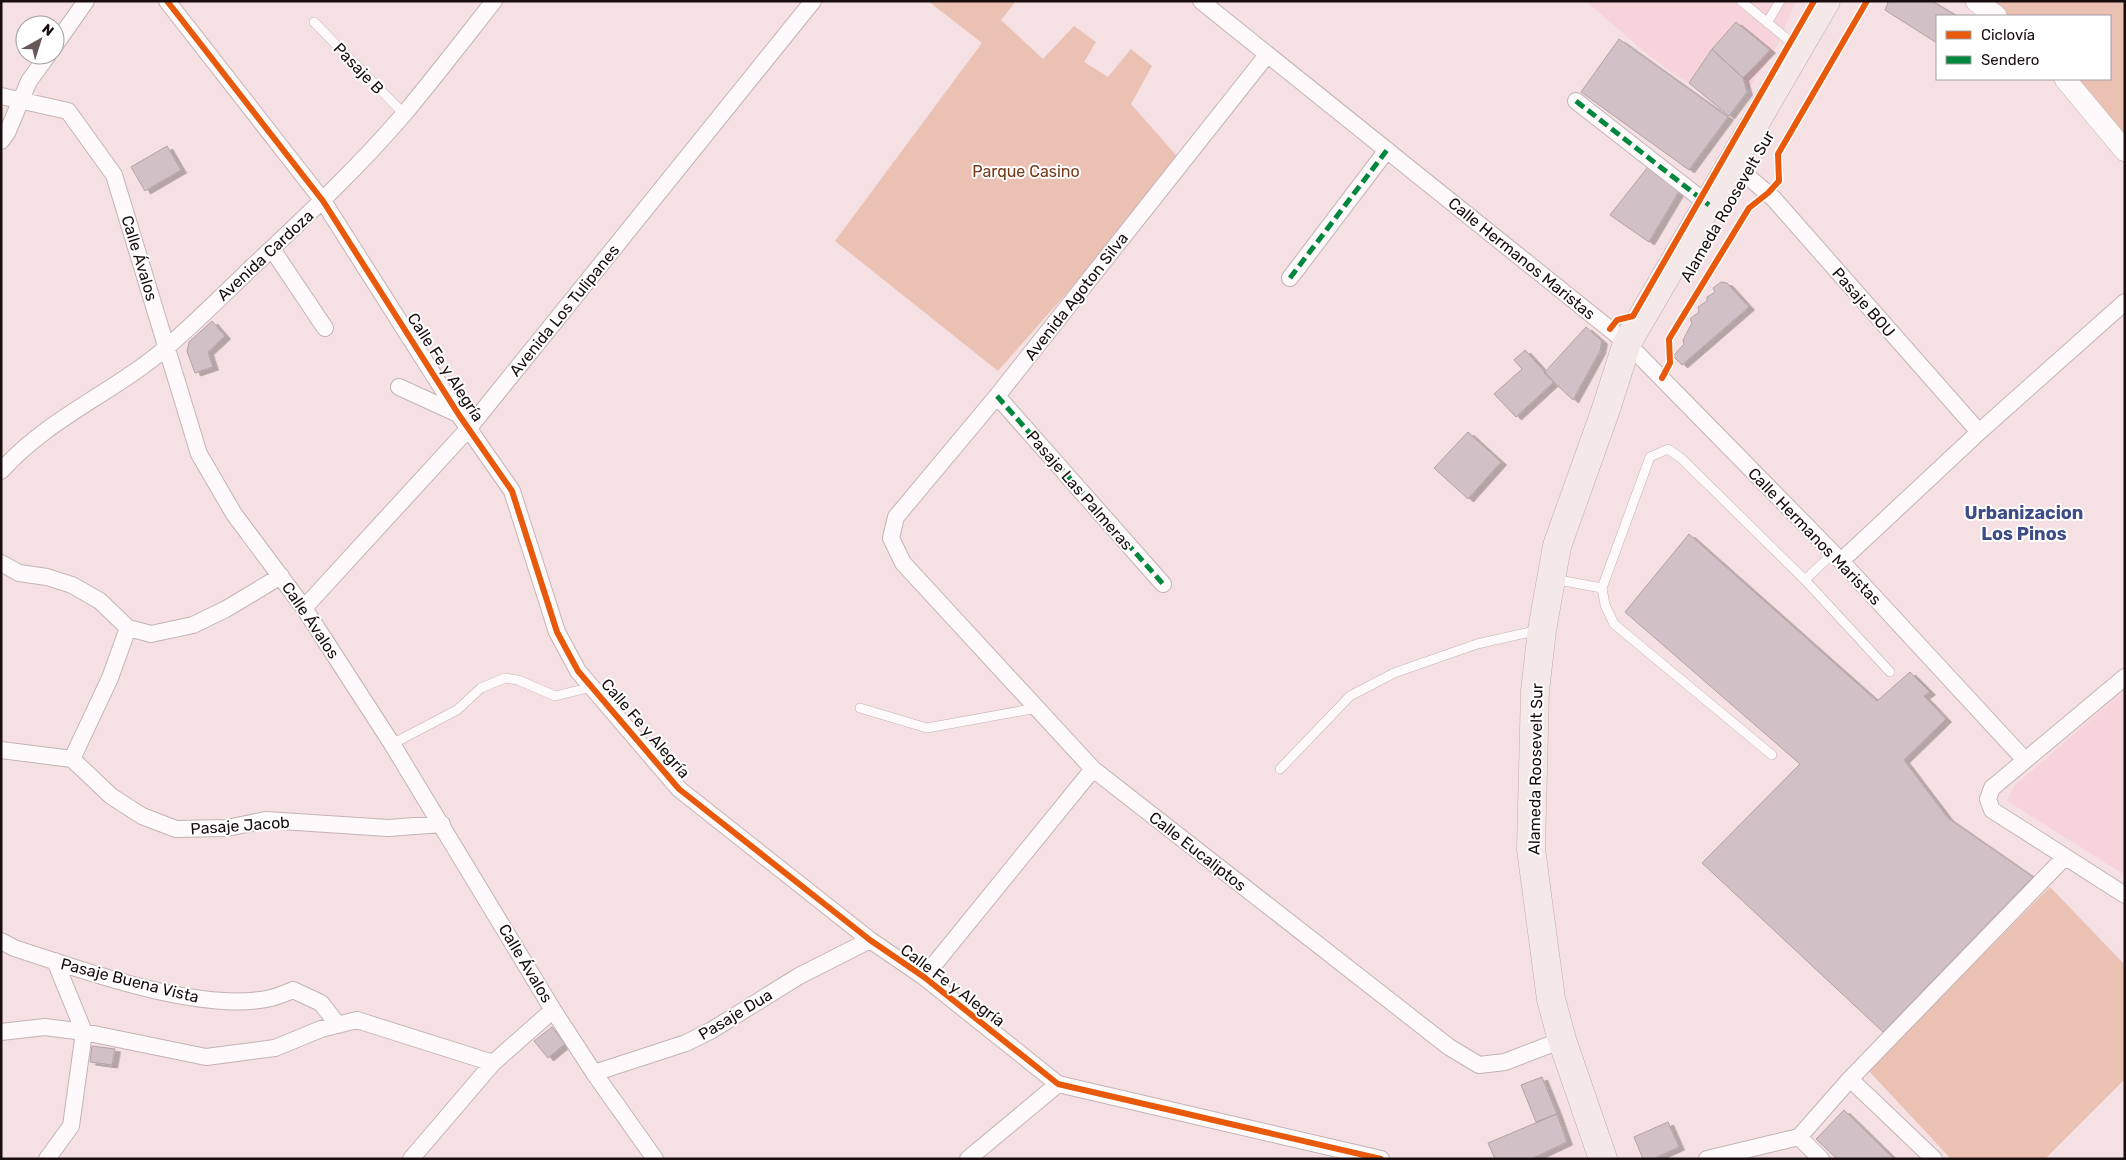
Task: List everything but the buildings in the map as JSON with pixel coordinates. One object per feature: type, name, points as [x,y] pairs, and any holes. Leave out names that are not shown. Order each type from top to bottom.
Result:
[{"type":"highway","name":"Alameda Roosevelt Sur","points":[[1603,1159],[1562,1040],[1551,999],[1531,849],[1535,691],[1542,630],[1558,546],[1606,410],[1634,350],[1709,205],[1826,1]]},
{"type":"highway","name":"Alameda Roosevelt Sur","points":[[1634,350],[1746,175],[1844,1]]},
{"type":"street","points":[[65,31],[86,1]]},
{"type":"street","name":"Calle Fe y Alegría","points":[[167,1],[323,202],[459,415],[512,491],[557,632],[578,671],[679,789],[870,940],[924,977],[1058,1084],[1381,1159]]},
{"type":"street","name":"Avenida Cardoza","points":[[1,471],[15,455],[43,433],[93,398],[137,372],[168,347],[323,202],[404,114],[494,1]]},
{"type":"street","name":"Avenida Los Tulipanes","points":[[304,608],[469,428],[813,1]]},
{"type":"street","name":"Calle Hermanos Maristas","points":[[1201,1],[1634,350],[1837,557],[2024,760]]},
{"type":"street","points":[[1976,1],[1995,15]]},
{"type":"street","name":"Avenida Agoton Silva","points":[[892,538],[896,517],[997,396],[1267,55]]},
{"type":"street","points":[[1,141],[7,133],[30,81],[41,65]]},
{"type":"street","points":[[2067,80],[2125,151]]},
{"type":"street","name":"Calle Ávalos","points":[[1,96],[68,111],[114,175],[168,347],[199,454],[234,514],[304,608],[392,744],[554,1010],[594,1073],[655,1159]]},
{"type":"street","points":[[1576,102],[1709,205]]},
{"type":"street","points":[[1290,278],[1388,150]]},
{"type":"street","name":"Pasaje BOU","points":[[1746,175],[1773,198],[1979,432]]},
{"type":"street","points":[[272,249],[325,328]]},
{"type":"street","points":[[1837,557],[2125,302]]},
{"type":"street","points":[[399,387],[459,415]]},
{"type":"street","name":"Pasaje Las Palmeras","points":[[997,396],[1162,584]]},
{"type":"street","name":"Calle Eucaliptos","points":[[892,538],[903,563],[1093,769],[1448,1047],[1479,1065],[1506,1062],[1562,1040]]},
{"type":"street","points":[[1,563],[19,573],[47,577],[72,585],[100,601],[126,635]]},
{"type":"street","points":[[126,635],[151,634],[193,625],[226,609],[281,576]]},
{"type":"street","points":[[1,750],[72,759],[110,678],[126,635]]},
{"type":"street","points":[[2125,677],[1992,788],[1988,799],[1992,810],[2125,895]]},
{"type":"street","name":"Pasaje Jacob","points":[[72,759],[112,796],[142,816],[176,829],[227,828],[266,820],[388,828],[442,824]]},
{"type":"street","points":[[924,977],[1093,769]]},
{"type":"street","points":[[1707,1159],[1799,1137],[1850,1080],[2065,857]]},
{"type":"street","name":"Pasaje Buena Vista","points":[[1,940],[14,948],[116,980],[207,1000],[241,1001],[271,998],[293,990],[321,1003],[338,1025]]},
{"type":"street","name":"Pasaje Dua","points":[[594,1073],[686,1043],[712,1030],[799,976],[870,940]]},
{"type":"street","points":[[47,1159],[71,1126],[84,1032],[55,961]]},
{"type":"street","points":[[411,1159],[493,1063],[554,1010]]},
{"type":"street","points":[[1,1032],[45,1027],[84,1032],[206,1056],[275,1048],[322,1029],[357,1020],[493,1063]]},
{"type":"street","points":[[1850,1080],[1934,1159]]},
{"type":"street","points":[[968,1159],[1058,1084]]},
{"type":"street","points":[[1799,1137],[1821,1159]]},
{"type":"lane","points":[[1741,1],[1791,42],[1797,52]]},
{"type":"lane","points":[[1767,23],[1780,1]]},
{"type":"lane","name":"Pasaje B","points":[[314,22],[404,114]]},
{"type":"lane","points":[[1772,756],[1614,624],[1605,605],[1602,588],[1650,457],[1668,449],[1682,458],[1805,580],[1890,672]]},
{"type":"lane","points":[[1805,580],[1837,557]]},
{"type":"lane","points":[[1552,579],[1602,588]]},
{"type":"lane","points":[[1280,769],[1350,696],[1394,673],[1477,644],[1542,630]]},
{"type":"lane","points":[[392,744],[457,710],[481,688],[505,678],[518,680],[555,696],[592,687]]},
{"type":"lane","points":[[860,708],[927,728],[1037,708]]},
{"type":"shaded area","points":[[1586,1],[1796,1],[1774,52],[1729,116],[1689,83],[1672,73],[1641,49]]},
{"type":"shaded area","points":[[2125,690],[2125,875],[2007,801],[2014,786]]},
{"type":"green space","name":"Parque Casino","points":[[928,1],[1016,1],[1001,20],[1043,59],[1074,26],[1096,42],[1084,62],[1108,77],[1131,49],[1152,66],[1131,104],[1182,162],[998,371],[835,241],[982,43]]},
{"type":"green space","points":[[1962,1],[2125,1],[2125,164],[2056,80],[2111,80],[2111,15],[1981,15]]},
{"type":"green space","points":[[2050,887],[2125,965],[2125,1079],[2045,1159],[1951,1159],[1868,1070]]},
{"type":"marked path","points":[[1576,101],[1709,205]]},
{"type":"marked path","points":[[1290,278],[1387,150]]},
{"type":"marked path","points":[[997,396],[1163,584]]},
{"type":"cycle path","points":[[167,1],[323,201],[459,415],[512,491],[557,632],[578,671],[679,789],[870,940],[924,977],[1058,1084],[1381,1159]]},
{"type":"cycle path","points":[[1610,329],[1617,320],[1633,316],[1814,1]]},
{"type":"cycle path","points":[[1662,378],[1670,363],[1669,339],[1749,208],[1768,193],[1779,181],[1778,154],[1867,1]]},
{"type":"district","name":"Urbanizacion Los Pinos","points":[[2024,523]]}]
